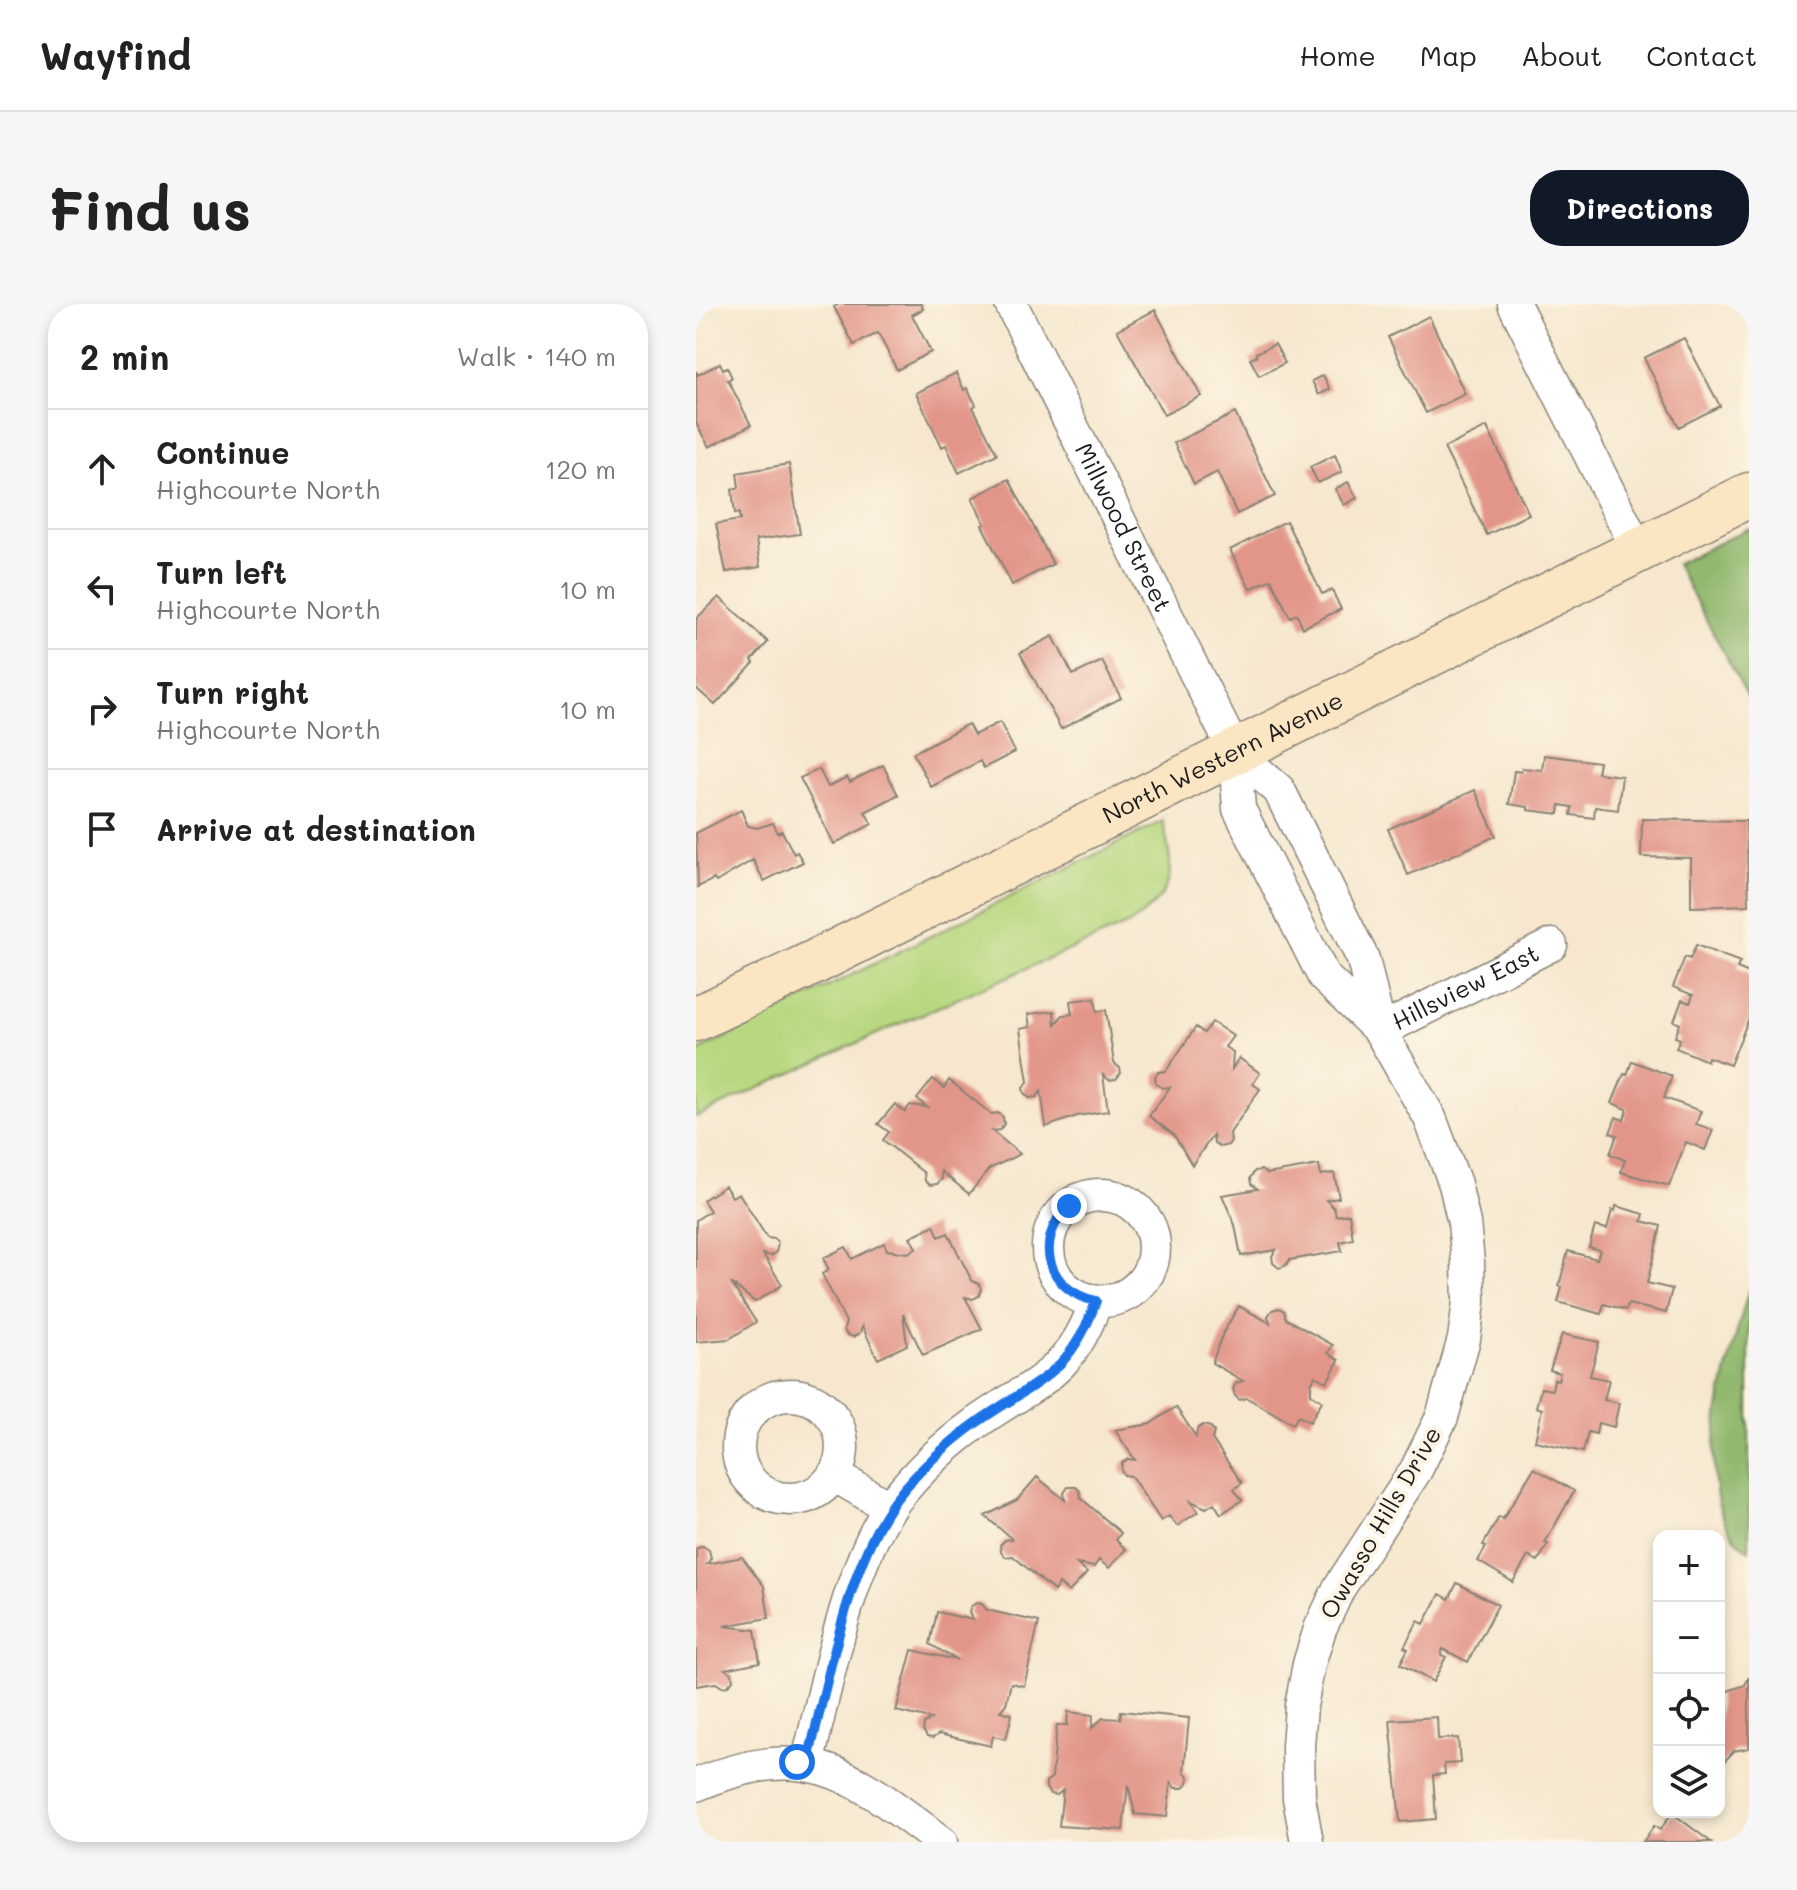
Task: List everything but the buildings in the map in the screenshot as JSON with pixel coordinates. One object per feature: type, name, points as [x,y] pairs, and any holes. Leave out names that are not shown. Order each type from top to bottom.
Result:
[{"type":"street","name":"Millwood Street","points":[[1011,304],[1235,752]]},
{"type":"street","points":[[1514,304],[1638,550]]},
{"type":"street","name":"North Western Avenue","points":[[696,1019],[1749,495]]},
{"type":"street","points":[[1235,752],[1279,790],[1363,959],[1380,1031]]},
{"type":"street","points":[[1235,752],[1239,809],[1324,977],[1380,1031]]},
{"type":"street","name":"Hillsview East","points":[[1380,1031],[1551,945]]},
{"type":"street","name":"Owasso Hills Drive","points":[[1301,1840],[1299,1736],[1309,1664],[1326,1615],[1345,1576],[1402,1492],[1437,1431],[1459,1364],[1469,1302],[1464,1223],[1449,1165],[1430,1118],[1380,1031]]},
{"type":"street","points":[[807,1764],[853,1589],[871,1543],[890,1508],[914,1479],[963,1433],[1035,1387],[1055,1369],[1083,1333],[1096,1301]]},
{"type":"street","points":[[834,1475],[890,1508]]},
{"type":"street","points":[[696,1785],[742,1768],[777,1762],[807,1764],[837,1772],[861,1784],[941,1842]]},
{"type":"green space","points":[[1749,528],[1749,699],[1676,564]]},
{"type":"green space","points":[[1163,821],[1169,855],[1168,880],[1157,901],[1129,924],[696,1117],[696,1052]]},
{"type":"green space","points":[[1749,1289],[1749,1551],[1728,1529],[1717,1499],[1714,1464],[1723,1388]]},
{"type":"route","points":[[797,1762],[807,1764],[853,1589],[871,1543],[890,1508],[914,1479],[963,1433],[1048,1377],[1083,1333],[1096,1301],[1074,1294],[1065,1287],[1052,1268],[1049,1257],[1048,1245],[1054,1223],[1069,1206]]}]
